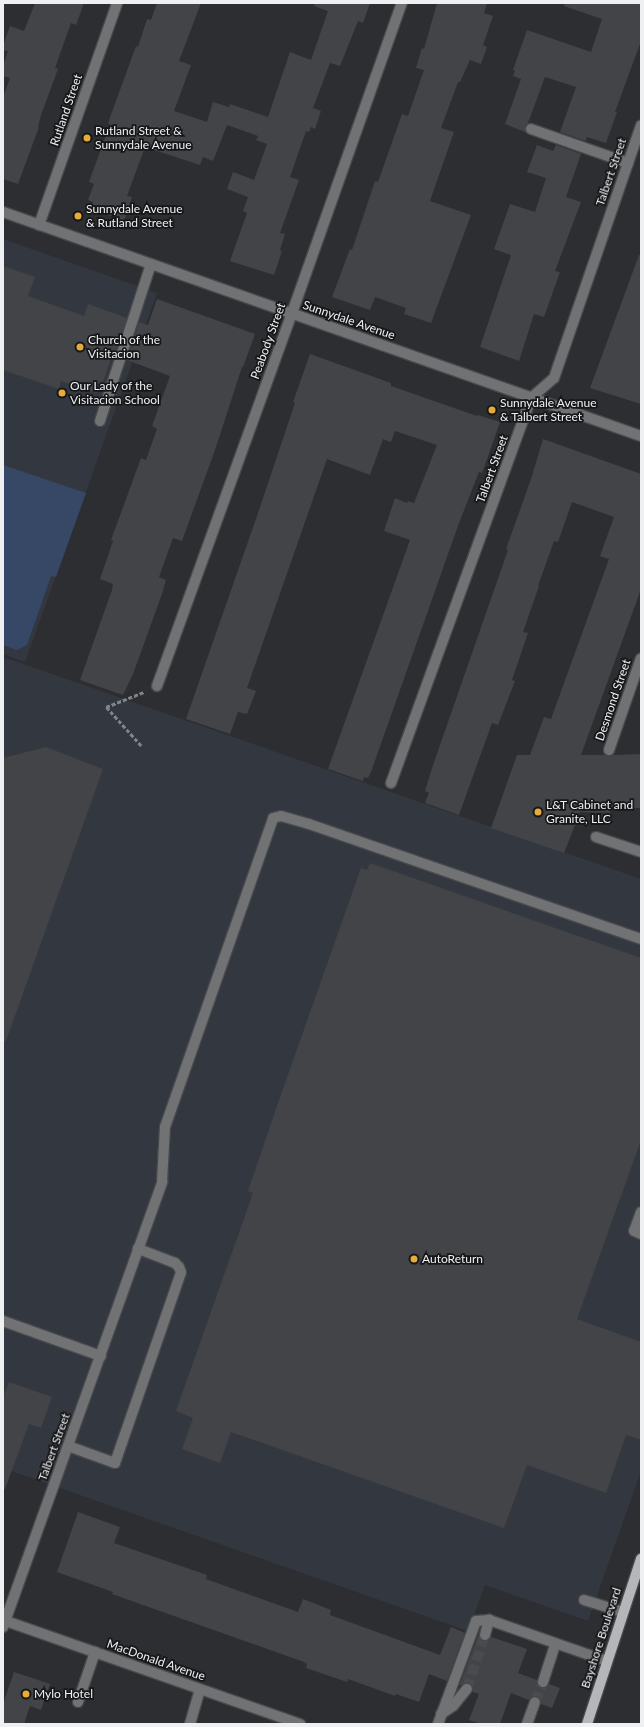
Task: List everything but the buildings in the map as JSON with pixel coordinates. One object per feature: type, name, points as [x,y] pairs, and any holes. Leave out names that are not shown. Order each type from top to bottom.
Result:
[{"type":"main road","name":"Bayshore Boulevard","points":[[587,1724],[641,1559]]},
{"type":"street","name":"Rutland Street","points":[[39,225],[117,3]]},
{"type":"street","name":"Peabody Street","points":[[157,686],[402,3]]},
{"type":"street","name":"Talbert Street","points":[[391,783],[531,398],[554,378],[641,126]]},
{"type":"street","points":[[531,128],[628,163]]},
{"type":"street","name":"Sunnydale Avenue","points":[[3,212],[641,436]]},
{"type":"street","points":[[100,421],[151,264]]},
{"type":"street","name":"Desmond Street","points":[[609,750],[641,658]]},
{"type":"street","name":"Talbert Street","points":[[4,1622],[101,1356],[162,1182],[166,1127],[273,818],[281,816],[309,824],[641,939]]},
{"type":"street","points":[[596,837],[641,852]]},
{"type":"street","points":[[641,1212],[634,1231],[641,1234]]},
{"type":"street","points":[[68,1446],[115,1462],[181,1272],[179,1266],[175,1263],[138,1249]]},
{"type":"street","points":[[3,1321],[101,1356]]},
{"type":"street","points":[[584,1600],[623,1612]]},
{"type":"street","points":[[438,1724],[476,1621],[490,1620],[607,1661]]},
{"type":"street","points":[[485,1635],[490,1620]]},
{"type":"street","name":"MacDonald Avenue","points":[[4,1622],[95,1652],[300,1724]]},
{"type":"street","points":[[543,1682],[555,1644]]},
{"type":"street","points":[[78,1702],[95,1652]]},
{"type":"street","points":[[190,1724],[200,1689]]},
{"type":"street","points":[[441,1714],[453,1706],[466,1689]]},
{"type":"street","points":[[527,1724],[535,1702]]},
{"type":"path","points":[[141,746],[106,707],[157,686]]},
{"type":"shaded area","name":"Our Lady of the Visitacion School","points":[[3,239],[157,293],[25,662],[3,654]]},
{"type":"shaded area","points":[[3,465],[86,493],[56,577],[51,576],[27,645],[17,650],[3,645]]},
{"type":"shaded area","points":[[3,657],[641,879],[641,1471],[588,1621],[485,1585],[468,1631],[3,1468]]},
{"type":"tunnel","points":[[467,1689],[485,1635]]},
{"type":"tunnel","points":[[535,1702],[543,1682]]},
{"type":"place","name":"Rutland Street & Sunnydale Avenue","points":[[87,138]]},
{"type":"place","name":"Sunnydale Avenue & Rutland Street","points":[[78,216]]},
{"type":"place","name":"Church of the Visitacion","points":[[80,347]]},
{"type":"place","name":"Our Lady of the Visitacion School","points":[[62,393]]},
{"type":"place","name":"Sunnydale Avenue & Talbert Street","points":[[492,410]]},
{"type":"place","name":"L&T Cabinet and Granite, LLC","points":[[538,812]]},
{"type":"place","name":"AutoReturn","points":[[414,1259]]},
{"type":"place","name":"Mylo Hotel","points":[[26,1694]]}]
